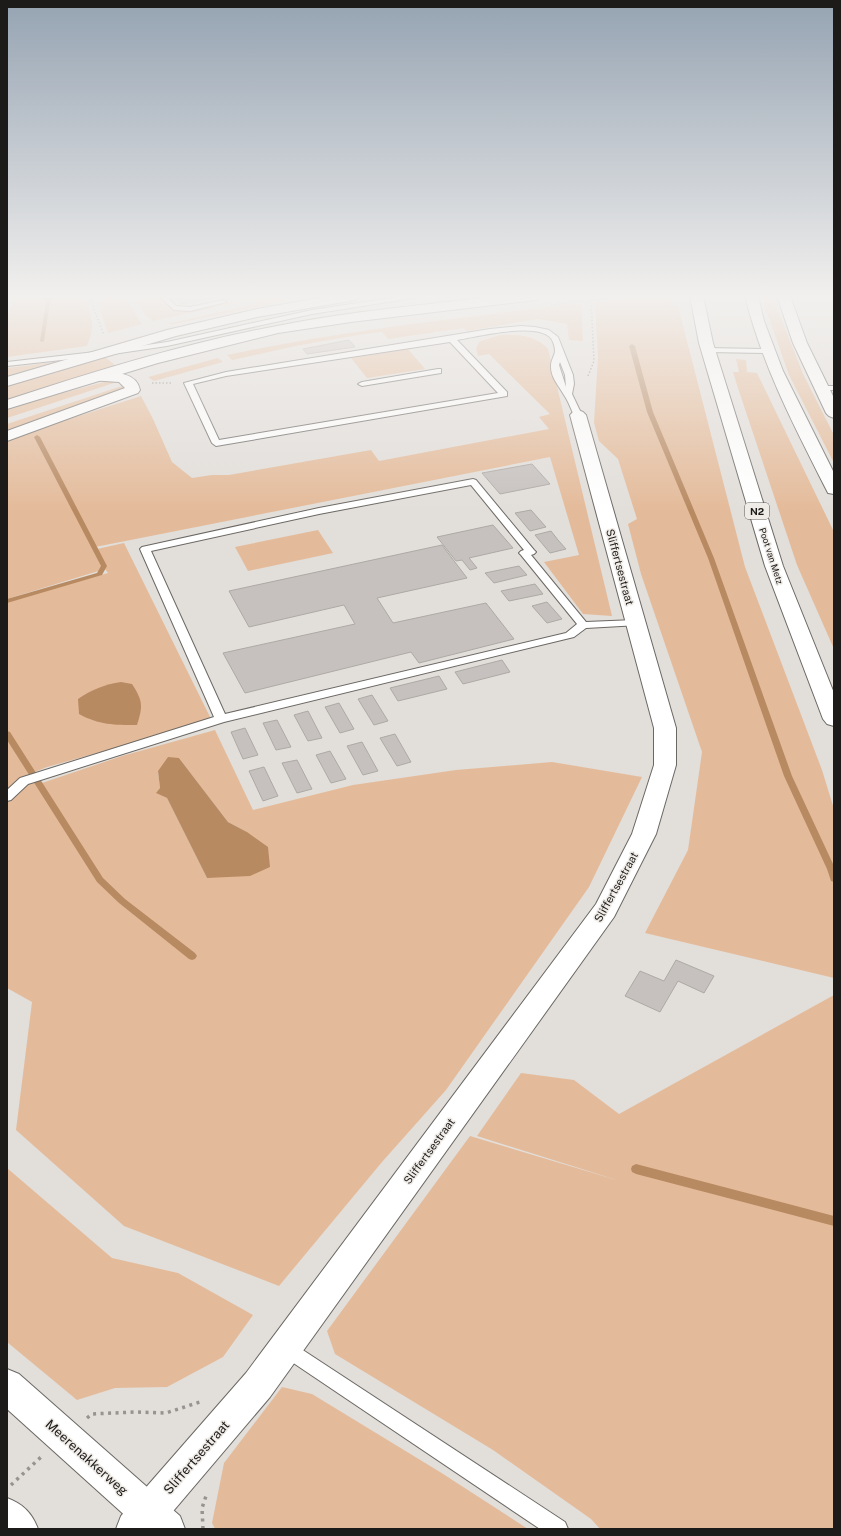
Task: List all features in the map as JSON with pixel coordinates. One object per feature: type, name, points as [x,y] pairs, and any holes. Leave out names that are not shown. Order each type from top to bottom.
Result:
[{"type":"main road","points":[[7,382],[53,368]]},
{"type":"main road","points":[[7,405],[128,368]]},
{"type":"main road","name":"Poot van Metz","points":[[713,368],[774,566],[834,719]]},
{"type":"main road","points":[[776,368],[805,432],[834,489]]},
{"type":"main road","points":[[815,368],[827,388],[834,413]]},
{"type":"main road","points":[[7,436],[133,390],[133,387],[122,378],[95,377]]},
{"type":"main road","name":"Sliffertsestraat","points":[[149,1524],[258,1385],[605,910],[644,834],[665,765],[665,728],[573,405]]},
{"type":"main road","name":"Meerenakkerweg","points":[[7,1386],[63,1435],[149,1524]]},
{"type":"main road","points":[[7,1516],[20,1529]]},
{"type":"lane","points":[[267,368],[226,374],[188,383],[216,444],[504,394],[479,368]]},
{"type":"lane","points":[[556,368],[560,384],[573,405]]},
{"type":"lane","points":[[362,384],[438,371]]},
{"type":"lane","points":[[221,719],[145,549],[319,512],[473,482],[531,552],[524,553],[583,625]]},
{"type":"lane","points":[[7,797],[24,781],[221,719],[570,635],[583,625],[635,622]]},
{"type":"lane","points":[[285,1347],[558,1529]]},
{"type":"path","points":[[573,405],[589,399],[586,380],[591,368]]},
{"type":"path","points":[[127,381],[141,384],[188,383]]},
{"type":"path","points":[[7,1489],[63,1435],[92,1414],[135,1412],[166,1413],[212,1398]]},
{"type":"shaded area","points":[[7,368],[10,368],[41,368],[7,378]]},
{"type":"shaded area","points":[[66,368],[111,368],[7,402],[7,386]]},
{"type":"shaded area","points":[[182,368],[202,368],[154,381],[148,377]]},
{"type":"shaded area","points":[[359,368],[424,368],[425,369],[367,378]]},
{"type":"shaded area","points":[[503,368],[552,368],[612,616],[583,614],[544,562],[579,555],[550,457],[95,547],[97,549],[124,543],[212,721],[47,767],[32,773],[39,784],[122,756],[215,730],[253,810],[353,785],[456,770],[552,762],[642,777],[589,887],[446,1090],[382,1162],[279,1286],[124,1226],[16,1130],[32,1002],[7,988],[7,601],[108,573],[105,569],[7,599],[7,439],[141,396],[172,462],[192,478],[212,475],[229,475],[371,450],[379,461],[549,429],[539,417],[550,414]],"holes":[[[179,758],[228,822],[247,832],[207,878],[167,798],[157,793],[160,788],[158,771]]]},
{"type":"shaded area","points":[[597,368],[694,368],[745,567],[822,770],[834,809],[834,978],[645,933],[688,850],[702,752],[641,574],[628,524],[637,519],[618,459],[599,441],[594,423]]},
{"type":"shaded area","points":[[738,368],[747,368],[747,372],[757,373],[834,532],[834,649],[797,565],[733,372],[739,372]]},
{"type":"shaded area","points":[[786,368],[801,368],[834,435],[834,463]]},
{"type":"shaded area","points":[[108,381],[120,381],[7,418],[7,408]]},
{"type":"shaded area","points":[[125,385],[126,389],[7,433],[7,424]]},
{"type":"shaded area","points":[[318,530],[333,553],[248,571],[235,547]]},
{"type":"shaded area","points":[[121,682],[132,684],[140,699],[141,708],[137,725],[107,724],[86,718],[79,714],[78,699],[98,688]]},
{"type":"shaded area","points":[[168,757],[179,758],[228,822],[247,832],[268,847],[270,867],[250,876],[207,878],[167,798],[156,793],[160,788],[158,771]]},
{"type":"shaded area","points":[[834,995],[834,1529],[600,1529],[591,1519],[493,1450],[335,1354],[327,1331],[470,1136],[620,1181],[477,1136],[521,1073],[574,1080],[619,1114]]},
{"type":"shaded area","points":[[7,1168],[112,1258],[178,1273],[253,1315],[223,1357],[167,1387],[115,1388],[77,1400],[7,1342]]},
{"type":"shaded area","points":[[282,1387],[312,1394],[440,1472],[528,1529],[215,1529],[212,1523],[224,1463]]},
{"type":"building","points":[[532,464],[550,484],[500,494],[482,473]]},
{"type":"building","points":[[531,510],[546,527],[530,531],[515,513]]},
{"type":"building","points":[[493,525],[513,548],[469,558],[477,568],[470,570],[462,560],[456,561],[437,537]]},
{"type":"building","points":[[551,531],[566,549],[550,553],[535,535]]},
{"type":"building","points":[[442,545],[467,578],[377,598],[393,623],[486,603],[514,639],[419,663],[411,652],[245,693],[223,653],[355,624],[344,605],[249,627],[229,591]]},
{"type":"building","points":[[519,566],[527,575],[494,583],[485,573]]},
{"type":"building","points":[[535,584],[543,594],[509,601],[501,591]]},
{"type":"building","points":[[547,602],[562,619],[547,623],[532,606]]},
{"type":"building","points":[[502,660],[510,672],[463,684],[455,672]]},
{"type":"building","points":[[439,676],[447,689],[398,701],[390,688]]},
{"type":"building","points":[[372,695],[388,721],[374,725],[358,699]]},
{"type":"building","points":[[339,703],[354,729],[340,733],[325,707]]},
{"type":"building","points":[[308,711],[322,738],[308,741],[294,715]]},
{"type":"building","points":[[277,720],[291,747],[276,750],[263,723]]},
{"type":"building","points":[[245,728],[258,755],[243,759],[231,732]]},
{"type":"building","points":[[395,734],[411,762],[397,766],[380,738]]},
{"type":"building","points":[[362,742],[378,771],[363,775],[347,746]]},
{"type":"building","points":[[330,751],[346,779],[331,783],[316,755]]},
{"type":"building","points":[[297,760],[312,789],[297,793],[282,763]]},
{"type":"building","points":[[264,767],[278,796],[263,801],[249,771]]},
{"type":"building","points":[[676,960],[714,976],[704,993],[678,981],[660,1012],[625,996],[640,971],[664,981]]},
{"type":"waterway","points":[[638,368],[650,412],[711,558],[788,776],[831,869],[834,879]]},
{"type":"waterway","points":[[7,601],[100,574],[104,566],[37,437]]},
{"type":"waterway","points":[[7,734],[100,880],[122,901],[192,956]]},
{"type":"waterway","points":[[636,1169],[834,1221]]}]
